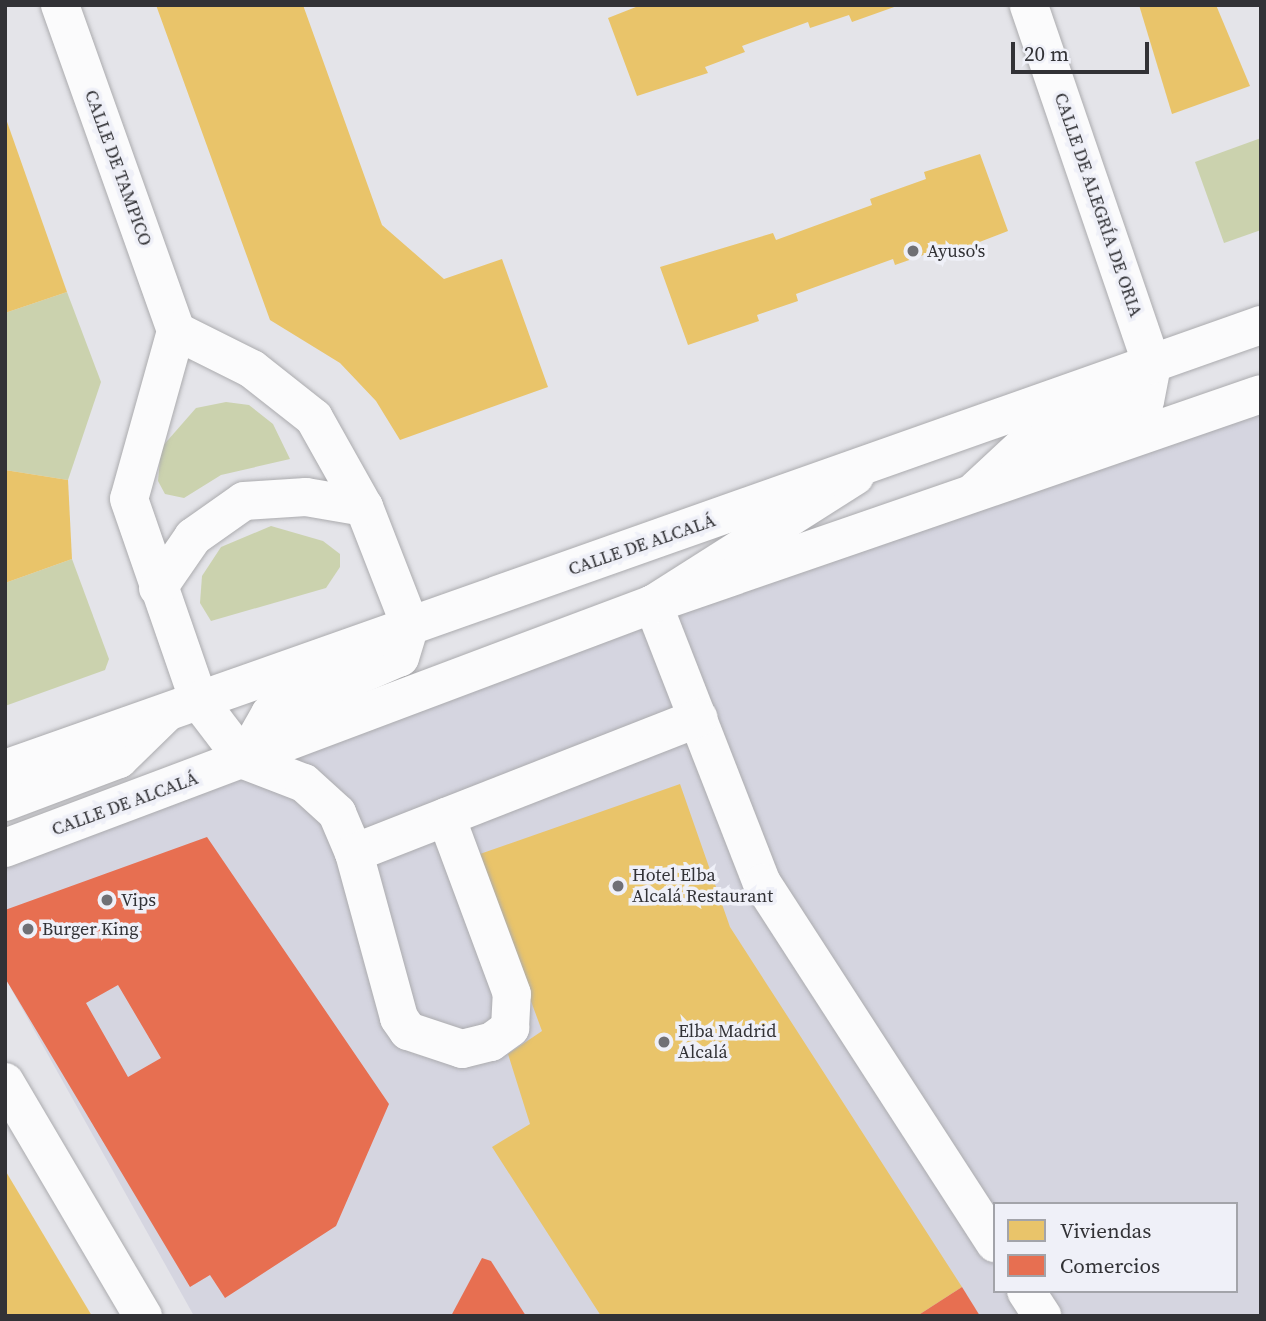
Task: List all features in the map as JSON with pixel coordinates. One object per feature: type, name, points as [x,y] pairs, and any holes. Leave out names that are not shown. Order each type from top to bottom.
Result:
[{"type":"street","name":"CALLE DE TAMPICO","points":[[60,5],[176,331]]},
{"type":"street","name":"CALLE DE ALEGRÍA DE ORIA","points":[[1029,5],[1152,365]]},
{"type":"street","name":"CALLE DE ALCALÁ","points":[[5,769],[1261,325]]},
{"type":"street","points":[[244,760],[270,713],[400,657],[410,625],[364,507],[314,418],[252,369],[176,331],[129,499],[158,588],[182,707],[244,760],[304,783],[337,813],[354,853],[404,1024],[436,1045],[462,1049],[491,1042],[510,1028],[512,994],[446,817]]},
{"type":"street","name":"CALLE DE ALCALÁ","points":[[974,492],[1030,440],[1145,401],[1152,365]]},
{"type":"street","name":"CALLE DE ALCALÁ","points":[[5,848],[653,604],[1261,394]]},
{"type":"street","name":"CALLE DE ALCALÁ","points":[[653,604],[874,464]]},
{"type":"street","points":[[158,588],[193,537],[244,501],[306,497],[364,507]]},
{"type":"street","points":[[653,604],[762,883],[993,1240]]},
{"type":"street","name":"CALLE DE ALCALÁ","points":[[5,802],[119,759],[182,707]]},
{"type":"street","points":[[354,853],[698,718]]},
{"type":"street","points":[[5,1083],[16,1122],[143,1316]]},
{"type":"street","points":[[1027,1293],[1042,1316]]},
{"type":"shaded area","points":[[1261,394],[1261,1316],[194,1316],[5,978],[5,856]]},
{"type":"green space","points":[[1261,138],[1261,230],[1224,243],[1195,162]]},
{"type":"green space","points":[[67,292],[101,382],[68,480],[5,470],[5,313]]},
{"type":"green space","points":[[226,402],[249,405],[273,424],[290,459],[221,475],[184,498],[165,494],[158,481],[161,448],[196,408]]},
{"type":"green space","points":[[271,526],[323,541],[340,554],[340,567],[326,588],[211,621],[200,603],[202,576],[221,547]]},
{"type":"green space","points":[[72,559],[109,659],[105,670],[5,706],[5,583]]},
{"type":"building: Viviendas","points":[[156,5],[303,5],[382,225],[444,279],[502,259],[548,387],[400,440],[376,401],[340,363],[270,320]]},
{"type":"building: Viviendas","points":[[641,5],[897,6],[852,22],[849,15],[810,28],[808,22],[742,46],[745,52],[705,67],[708,73],[637,96],[608,18]]},
{"type":"building: Viviendas","points":[[1139,5],[1216,5],[1250,86],[1172,114]]},
{"type":"building: Viviendas","points":[[5,116],[67,292],[5,313]]},
{"type":"building: Viviendas","points":[[980,154],[1008,231],[938,258],[935,251],[895,265],[893,259],[796,294],[798,301],[757,315],[759,321],[688,345],[660,267],[773,233],[776,240],[872,205],[870,199],[926,179],[924,172]]},
{"type":"building: Viviendas","points":[[5,470],[68,480],[72,559],[5,583]]},
{"type":"building: Viviendas","name":"Elba Madrid Alcalá","points":[[680,784],[730,927],[962,1287],[917,1316],[601,1316],[492,1147],[530,1124],[508,1054],[542,1031],[477,855]]},
{"type":"building: Viviendas","points":[[5,1170],[92,1316],[5,1316]]},
{"type":"building: Comercios","points":[[207,837],[389,1104],[336,1226],[225,1298],[210,1275],[190,1287],[5,978],[5,910]],"holes":[[[118,985],[161,1058],[128,1077],[86,1003]]]},
{"type":"building: Comercios","points":[[482,1258],[491,1261],[526,1316],[451,1316]]},
{"type":"building: Comercios","points":[[962,1287],[980,1316],[917,1316]]},
{"type":"place","name":"Ayuso's","points":[[913,251]]},
{"type":"place","name":"Hotel Elba Alcalá Restaurant","points":[[618,886]]},
{"type":"place","name":"Vips","points":[[107,900]]},
{"type":"place","name":"Burger King","points":[[28,929]]},
{"type":"place","name":"Elba Madrid Alcalá","points":[[664,1042]]}]
